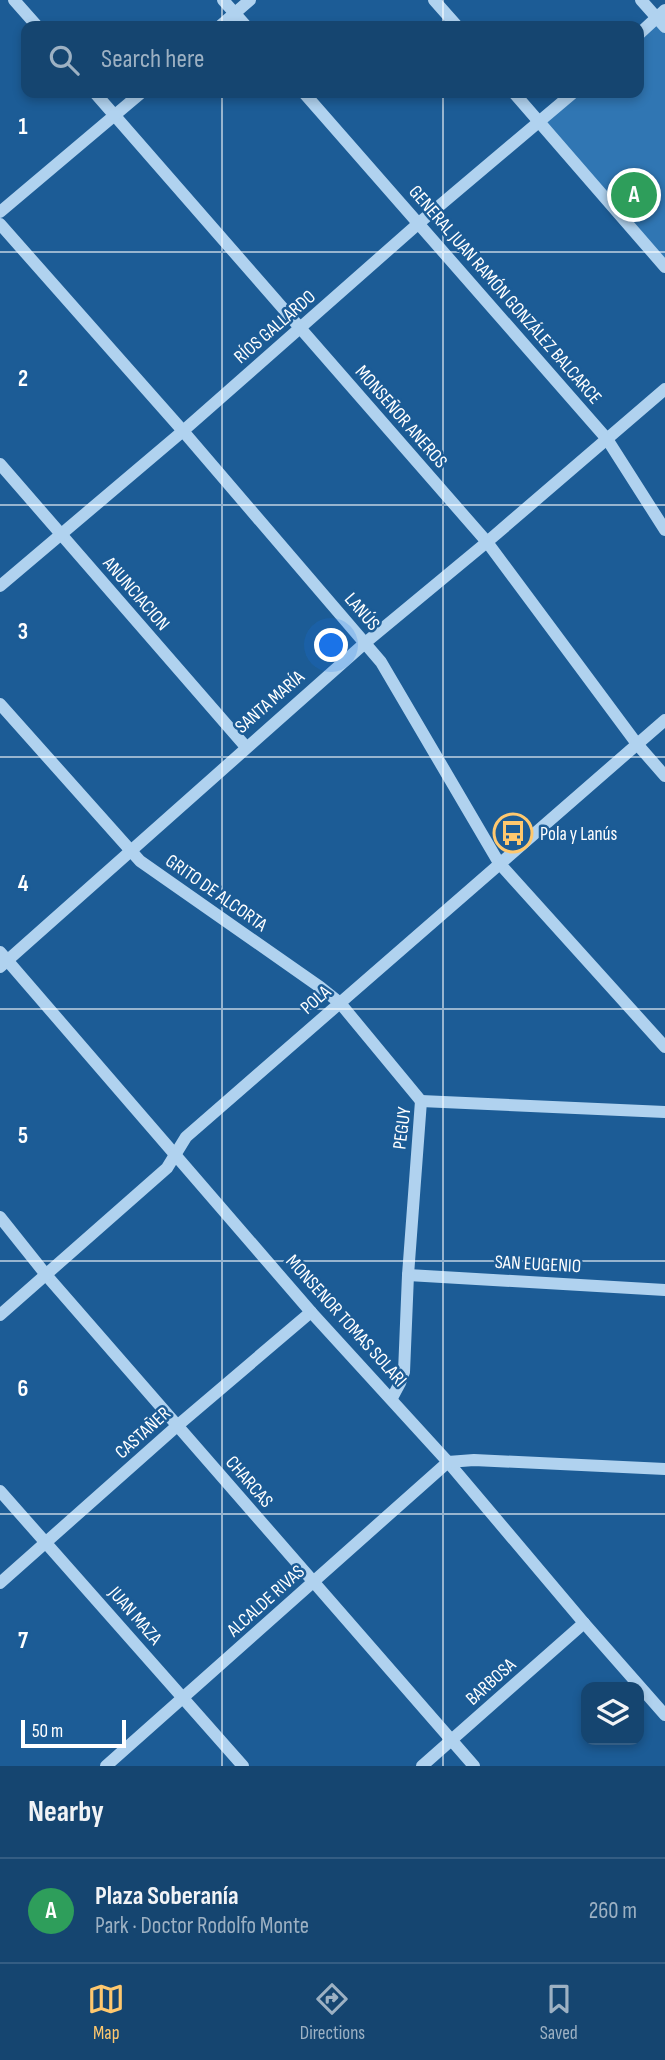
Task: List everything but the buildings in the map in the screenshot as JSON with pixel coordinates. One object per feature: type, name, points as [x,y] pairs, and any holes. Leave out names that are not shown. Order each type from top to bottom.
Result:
[{"type":"street","points":[[14,0],[33,21]]},
{"type":"street","points":[[223,0],[241,21]]},
{"type":"street","points":[[226,21],[250,0]]},
{"type":"street","points":[[434,0],[453,21]]},
{"type":"street","points":[[642,0],[662,18],[644,31]]},
{"type":"street","name":"MONSEÑOR ANEROS","points":[[99,98],[488,542],[637,744],[665,776]]},
{"type":"street","points":[[0,212],[135,98]]},
{"type":"street","name":"GENERAL JUAN RAMÓN GONZÁLEZ BALCARCE","points":[[308,98],[607,439],[665,530]]},
{"type":"street","points":[[518,98],[665,267]]},
{"type":"street","name":"RÍOS GALLARDO","points":[[0,586],[567,98]]},
{"type":"street","name":"LANÚS","points":[[0,224],[183,431],[381,662],[499,863],[665,1048]]},
{"type":"street","name":"SANTA MARÍA","points":[[3,960],[365,643],[488,542],[665,389]]},
{"type":"street","name":"ANUNCIACION","points":[[0,464],[246,747]]},
{"type":"street","name":"GRITO DE ALCORTA","points":[[0,704],[140,861],[320,986],[340,1003],[421,1101]]},
{"type":"street","name":"POLA","points":[[0,1315],[167,1168],[186,1138],[665,720]]},
{"type":"street","name":"MONSENOR TOMAS SOLARI","points":[[3,960],[311,1312],[392,1398],[665,1714]]},
{"type":"street","name":"PEGUY","points":[[392,1398],[404,1372],[421,1101],[665,1112]]},
{"type":"street","name":"CHARCAS","points":[[0,1217],[47,1276],[474,1766]]},
{"type":"street","name":"SAN EUGENIO","points":[[408,1275],[665,1290]]},
{"type":"street","name":"CASTAÑER","points":[[0,1583],[311,1312]]},
{"type":"street","points":[[448,1462],[474,1460],[665,1469]]},
{"type":"street","name":"ALCALDE RIVAS","points":[[106,1766],[448,1462]]},
{"type":"street","name":"JUAN MAZA","points":[[0,1491],[243,1766]]},
{"type":"street","name":"BARBOSA","points":[[422,1766],[584,1623]]},
{"type":"shaded area","points":[[657,17],[665,27],[665,267],[540,122],[567,98],[644,98],[644,29]]},
{"type":"place","name":"Plaza Soberanía","points":[[634,195]]},
{"type":"place","name":"Pola y Lanús","points":[[513,833]]}]
